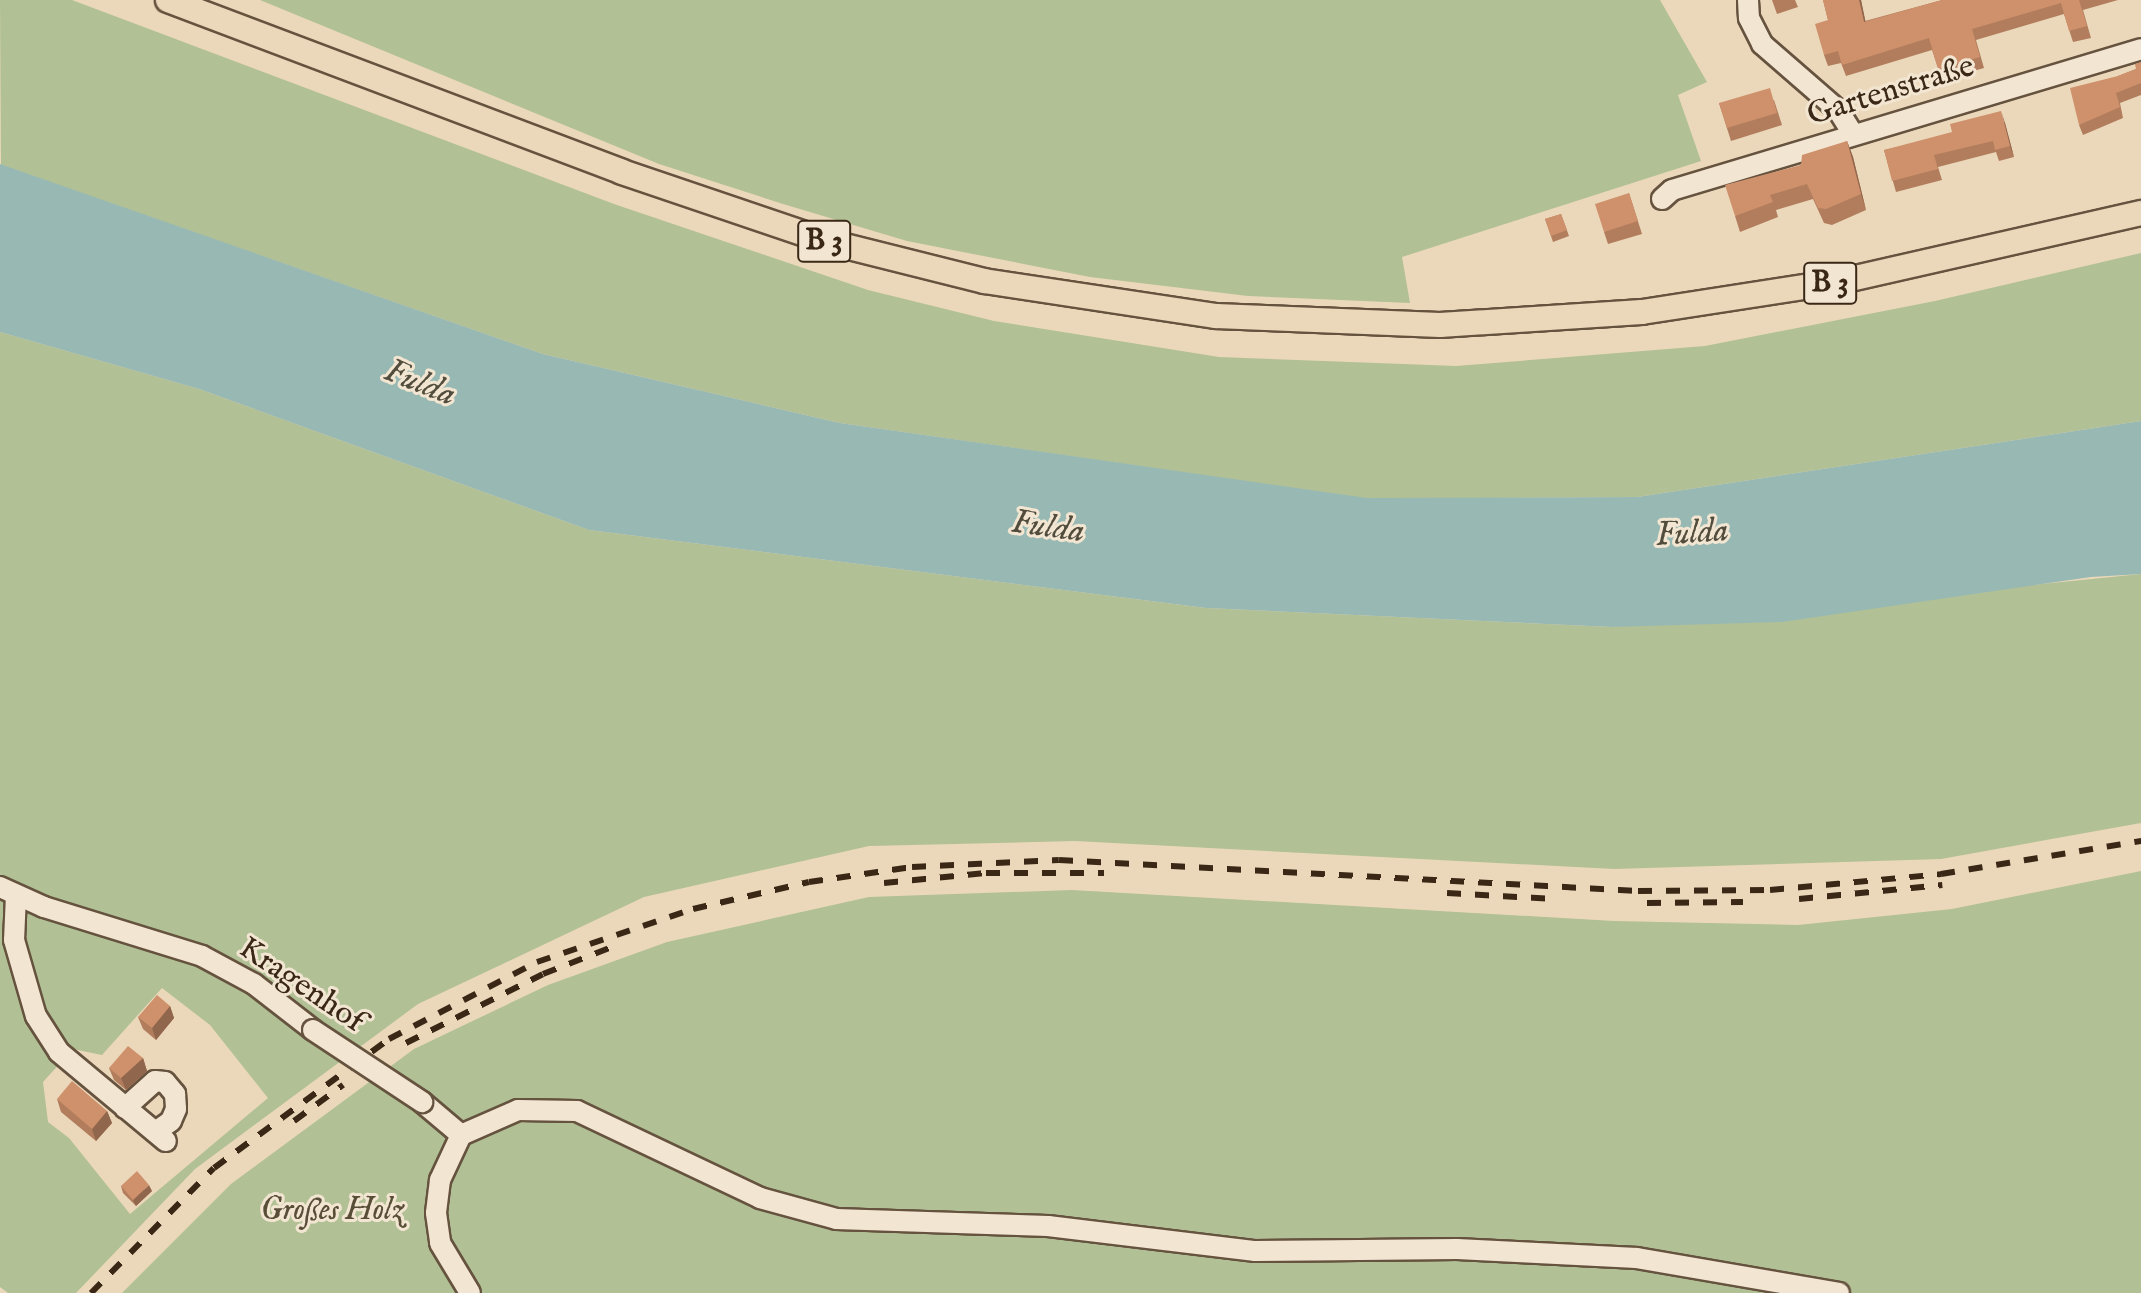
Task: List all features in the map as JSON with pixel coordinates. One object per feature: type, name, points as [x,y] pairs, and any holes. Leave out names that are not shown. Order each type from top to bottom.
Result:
[{"type":"main road","name":"B 3","points":[[168,0],[752,219],[906,263],[1063,296],[1216,316],[1365,325],[1514,323],[1775,293],[2141,213]]},
{"type":"street","points":[[1748,0],[1749,18],[1762,44],[1838,110],[1853,134]]},
{"type":"street","name":"Gartenstraße","points":[[1662,199],[1672,190],[2141,49]]},
{"type":"street","points":[[8,891],[14,940],[36,1016],[59,1052],[125,1108],[161,1137],[176,1109],[175,1094],[165,1082],[155,1081],[125,1108]]},
{"type":"street","name":"Kragenhof","points":[[8,891],[44,907],[202,956],[254,984],[313,1030],[422,1102],[461,1135]]},
{"type":"street","points":[[470,1293],[440,1243],[436,1213],[440,1180],[461,1135],[518,1110],[577,1111],[760,1198],[836,1219],[1048,1226],[1255,1251],[1457,1249],[1637,1258],[1839,1293]]},
{"type":"green space","points":[[0,0],[72,0],[614,204],[868,290],[994,321],[1219,357],[1456,366],[1705,346],[1935,301],[2141,253],[2141,421],[1637,497],[1368,499],[840,423],[543,354],[1,165]]},
{"type":"green space","points":[[260,0],[1660,0],[1707,82],[1678,95],[1701,161],[1402,257],[1410,303],[1248,296],[1090,277],[907,241],[783,204],[659,164]]},
{"type":"green space","points":[[0,332],[199,389],[589,530],[1206,608],[1612,627],[2141,574],[2141,823],[1941,859],[1614,869],[1075,841],[869,846],[644,897],[418,1004],[195,1169],[76,1293],[8,1293],[0,1287]],"holes":[[[162,988],[210,1025],[268,1098],[130,1214],[69,1138],[48,1122],[43,1082],[73,1049],[102,1055]]]},
{"type":"green space","name":"Großes Holz","points":[[2141,871],[2141,1293],[122,1293],[231,1184],[414,1049],[548,985],[667,942],[869,897],[1072,890],[1614,921],[1798,925],[1952,909]]},
{"type":"water","name":"Fulda","points":[[0,164],[543,354],[840,423],[1367,498],[1637,497],[2141,421],[2141,574],[2091,577],[1782,622],[1612,627],[1206,608],[589,530],[199,389],[0,332]]},
{"type":"building","points":[[1823,0],[1859,0],[1864,22],[1942,0],[2079,0],[2087,26],[2069,31],[2061,3],[1972,29],[1980,57],[1938,69],[1929,38],[1842,65],[1838,51],[1824,55],[1815,24],[1828,20]]},
{"type":"building","points":[[2141,62],[2141,83],[2116,93],[2120,107],[2079,125],[2070,88],[2118,76],[2136,69],[2135,64]]},
{"type":"building","points":[[1770,88],[1777,113],[1727,128],[1719,103]]},
{"type":"building","points":[[2001,111],[2010,146],[1995,150],[1993,141],[1934,155],[1938,169],[1892,181],[1884,150],[1952,132],[1950,124]]},
{"type":"building","points":[[1847,141],[1861,194],[1826,209],[1818,208],[1807,184],[1770,195],[1773,202],[1735,216],[1725,185],[1801,165],[1802,155]]},
{"type":"building","points":[[1629,193],[1638,221],[1604,232],[1595,204]]},
{"type":"building","points":[[1561,214],[1567,230],[1551,236],[1545,219]]},
{"type":"building","points":[[157,995],[170,1006],[152,1028],[138,1017]]},
{"type":"building","points":[[128,1046],[143,1058],[121,1078],[109,1068]]},
{"type":"building","points":[[72,1081],[107,1111],[92,1129],[57,1099]]},
{"type":"building","points":[[137,1171],[149,1185],[133,1200],[121,1186]]},
{"type":"railway","points":[[91,1293],[214,1168],[389,1039],[537,962],[693,909],[809,882],[912,867],[1059,860],[1638,891],[1770,890],[1941,874],[2141,841]]},
{"type":"railway","points":[[884,883],[986,873],[1104,873]]},
{"type":"railway","points":[[1799,899],[1942,885]]},
{"type":"railway","points":[[1447,893],[1555,899]]},
{"type":"railway","points":[[1647,903],[1743,902]]},
{"type":"railway","points":[[406,1043],[543,974],[612,947]]},
{"type":"railway","points":[[294,1121],[343,1085]]}]
